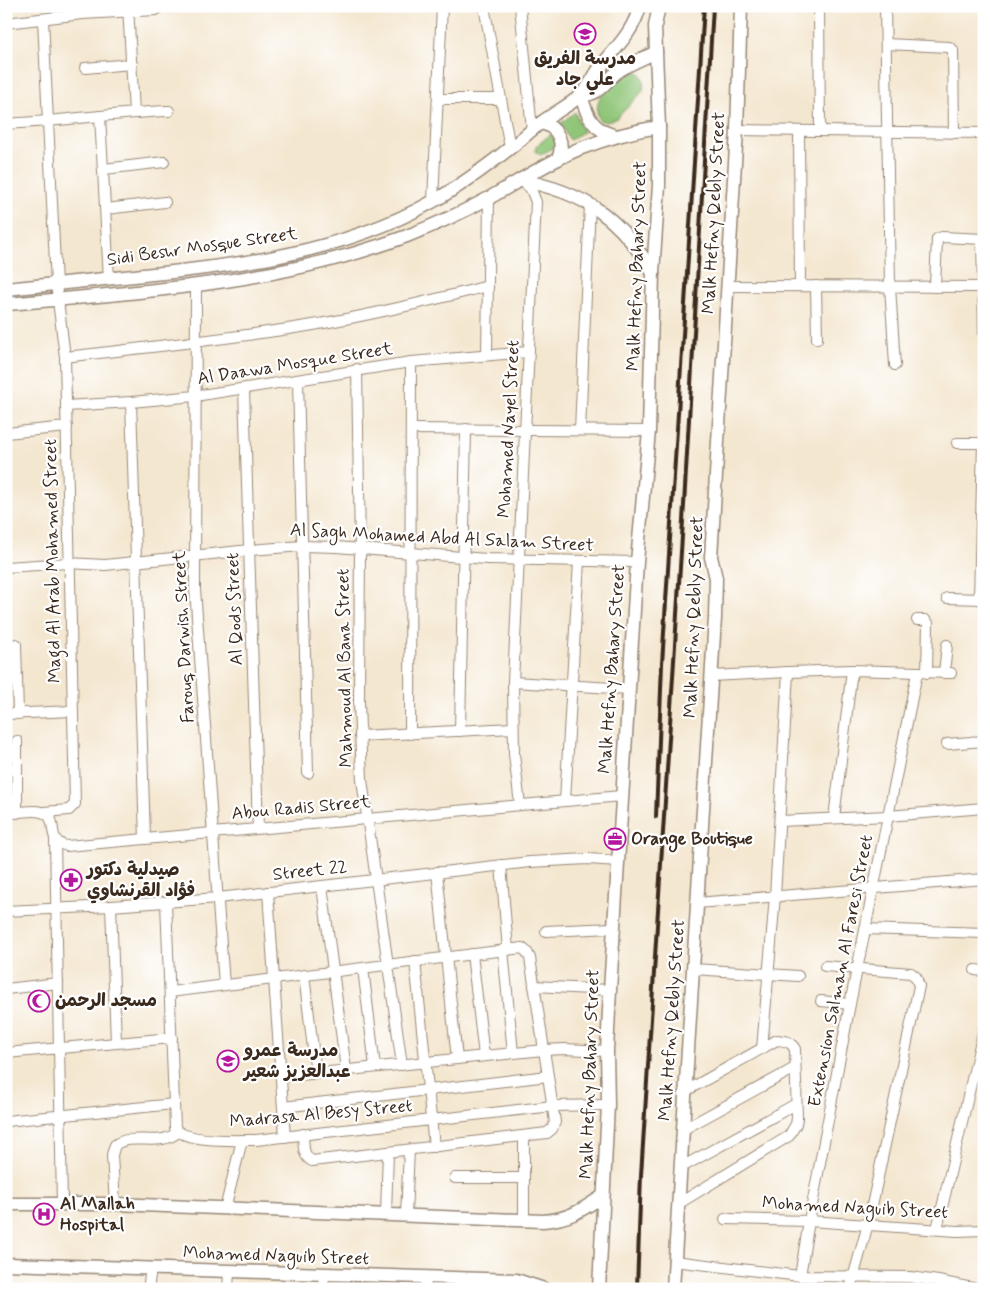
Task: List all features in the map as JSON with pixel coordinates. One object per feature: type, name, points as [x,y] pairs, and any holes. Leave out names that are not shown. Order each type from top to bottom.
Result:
[{"type":"street","points":[[433,201],[442,6]]},
{"type":"street","points":[[484,6],[510,148]]},
{"type":"street","points":[[520,6],[536,126],[548,124],[559,136],[561,152],[558,159]]},
{"type":"street","name":"Sidi Beshr Mosque Street","points":[[6,289],[185,271],[277,257],[317,248],[395,221],[433,201],[510,148],[536,126],[581,95],[600,68],[630,32],[640,6]]},
{"type":"street","name":"Malk Hefny Bahary Street","points":[[599,1289],[608,1105],[607,1051],[613,928],[637,562],[648,431],[653,274],[659,185],[655,26],[659,6]]},
{"type":"street","name":"Malk Hefny Qebly Street","points":[[673,1289],[711,676],[716,578],[711,557],[737,130],[741,6]]},
{"type":"street","points":[[819,6],[820,131]]},
{"type":"street","points":[[885,6],[890,286],[895,364]]},
{"type":"street","points":[[128,8],[134,112]]},
{"type":"street","points":[[6,23],[43,19],[81,10],[128,8],[156,10]]},
{"type":"street","name":"Magd Al Arab Mohamed Street","points":[[43,19],[56,284],[65,357],[68,563],[75,804],[69,810],[44,812]]},
{"type":"street","points":[[886,44],[949,47],[953,50],[954,133]]},
{"type":"street","points":[[617,136],[606,132],[592,122],[586,112],[581,95],[597,92],[617,72],[656,52]]},
{"type":"street","points":[[85,68],[132,64]]},
{"type":"street","points":[[438,99],[501,99]]},
{"type":"street","points":[[6,124],[48,122],[134,112],[169,111]]},
{"type":"street","points":[[100,116],[109,279]]},
{"type":"street","name":"Sidi Beshr Mosque Street","points":[[6,304],[192,286],[288,269],[334,258],[380,245],[435,224],[578,150],[617,136],[659,127]]},
{"type":"street","points":[[737,130],[984,133]]},
{"type":"street","points":[[799,131],[800,286]]},
{"type":"street","points":[[104,169],[164,162]]},
{"type":"street","points":[[520,180],[560,190],[590,204],[610,218],[627,234],[653,274]]},
{"type":"street","name":"Mohamed Nayel Street","points":[[520,180],[531,189],[536,202],[513,682],[513,728],[520,805]]},
{"type":"street","points":[[487,355],[488,198]]},
{"type":"street","points":[[106,210],[165,202]]},
{"type":"street","points":[[580,430],[590,204]]},
{"type":"street","points":[[935,286],[937,239],[942,237],[983,239],[984,337]]},
{"type":"street","points":[[185,271],[192,286]]},
{"type":"street","name":"Farouq Darwish Street","points":[[192,286],[195,342],[194,556],[224,985]]},
{"type":"street","points":[[65,357],[195,342],[313,325],[372,314],[488,286]]},
{"type":"street","points":[[728,286],[983,287]]},
{"type":"street","points":[[816,286],[817,339]]},
{"type":"street","name":"Al Daawa Mosque Street","points":[[66,406],[195,396],[411,362],[528,352]]},
{"type":"street","points":[[410,734],[411,362]]},
{"type":"street","name":"Mahmoud Al Bana Street","points":[[357,370],[362,780],[402,1065]]},
{"type":"street","points":[[298,380],[308,773]]},
{"type":"street","name":"Al Qods Street","points":[[244,389],[258,828]]},
{"type":"street","points":[[131,402],[145,839]]},
{"type":"street","points":[[6,433],[67,427]]},
{"type":"street","points":[[411,429],[648,431]]},
{"type":"street","points":[[460,731],[466,429]]},
{"type":"street","points":[[947,598],[982,599],[983,443],[957,443]]},
{"type":"street","name":"Al Sagh Mohamed Abd Al Salam Street","points":[[6,567],[68,563],[104,565],[302,546],[360,548],[518,560],[637,562]]},
{"type":"street","points":[[565,801],[579,561]]},
{"type":"street","name":"Extension Salman Al Faresi Street","points":[[800,1276],[857,968],[888,816],[922,673],[928,623],[924,620],[917,620]]},
{"type":"street","points":[[16,644],[18,714]]},
{"type":"street","points":[[711,676],[852,670],[947,673],[947,645]]},
{"type":"street","points":[[834,818],[852,670]]},
{"type":"street","points":[[762,1049],[775,896],[788,672]]},
{"type":"street","points":[[513,682],[629,690]]},
{"type":"street","points":[[6,714],[72,711]]},
{"type":"street","points":[[360,736],[513,728]]},
{"type":"street","points":[[16,741],[11,769],[11,813],[44,812],[51,818],[55,839],[62,1203]]},
{"type":"street","points":[[947,744],[984,741]]},
{"type":"street","name":"Abou Radis Street","points":[[55,839],[62,845],[67,846],[621,796]]},
{"type":"street","points":[[780,821],[888,816],[984,808]]},
{"type":"street","name":"Street 22","points":[[6,911],[218,898],[437,872],[559,860],[618,861]]},
{"type":"street","points":[[501,865],[514,1053]]},
{"type":"street","points":[[437,872],[457,1059]]},
{"type":"street","points":[[697,903],[984,879]]},
{"type":"street","points":[[322,886],[346,1070]]},
{"type":"street","points":[[268,892],[285,1137]]},
{"type":"street","points":[[115,1204],[112,1155],[115,1145],[124,1141],[168,1138],[178,1132],[175,1128],[166,902]]},
{"type":"street","points":[[111,906],[116,1042]]},
{"type":"street","points":[[546,931],[613,928]]},
{"type":"street","points":[[865,930],[984,933]]},
{"type":"street","points":[[170,992],[522,948],[529,955],[556,1122],[551,1131],[524,1136],[312,1161],[306,1158],[303,1134]]},
{"type":"street","points":[[472,954],[484,1056]]},
{"type":"street","points":[[415,961],[434,1147]]},
{"type":"street","points":[[825,966],[911,973],[916,977],[919,986],[868,1224],[850,1289]]},
{"type":"street","points":[[363,968],[375,1067]]},
{"type":"street","points":[[694,969],[798,976]]},
{"type":"street","points":[[304,975],[316,1074]]},
{"type":"street","points":[[6,989],[58,983]]},
{"type":"street","points":[[534,986],[610,990]]},
{"type":"street","points":[[821,1001],[850,1004]]},
{"type":"street","points":[[937,1229],[984,1028]]},
{"type":"street","points":[[6,1053],[172,1038]]},
{"type":"street","points":[[678,1204],[784,1141],[794,1131],[796,1124],[795,1049],[787,1041],[777,1040],[684,1092]]},
{"type":"street","points":[[281,1077],[544,1050],[607,1051]]},
{"type":"street","points":[[682,1130],[795,1068]]},
{"type":"street","points":[[283,1107],[548,1076]]},
{"type":"street","points":[[6,1121],[174,1104]]},
{"type":"street","points":[[680,1168],[796,1104]]},
{"type":"street","name":"Madrasa Al Besy Street","points":[[178,1132],[187,1136],[242,1140],[285,1137],[553,1106],[608,1105]]},
{"type":"street","points":[[524,1136],[524,1220]]},
{"type":"street","points":[[225,1209],[242,1140]]},
{"type":"street","points":[[406,1215],[409,1150]]},
{"type":"street","points":[[386,1214],[388,1152]]},
{"type":"street","points":[[455,1178],[524,1178]]},
{"type":"street","points":[[6,1204],[115,1204],[543,1221],[564,1218],[580,1211],[603,1196]]},
{"type":"street","name":"Mohamed Naguib Street","points":[[725,1219],[809,1221],[984,1230]]},
{"type":"street","points":[[674,1261],[800,1276],[910,1278],[938,1281],[977,1289]]},
{"type":"street","name":"Mohamed Naguib Street","points":[[6,1264],[324,1275],[426,1283],[532,1284],[544,1289]]},
{"type":"street","points":[[148,1289],[151,1269]]},
{"type":"street","points":[[228,1289],[229,1272]]},
{"type":"street","points":[[323,1289],[324,1275]]},
{"type":"green space","points":[[633,69],[641,74],[644,81],[643,91],[617,118],[607,122],[599,120],[597,110],[599,99],[604,89],[613,79]]},
{"type":"green space","points":[[575,112],[583,132],[570,140],[560,124]]},
{"type":"green space","points":[[551,134],[557,145],[541,155],[536,152],[536,146]]},
{"type":"railway","points":[[656,817],[662,664],[704,6]]},
{"type":"railway","points":[[637,1289],[641,1175],[684,505],[713,6]]},
{"type":"place","name":"مدرسة الفريق علي جاد","points":[[585,34]]},
{"type":"place","name":"Orange Boutique","points":[[615,839]]},
{"type":"place","name":"صيدلية دكتور فؤاد القرنشاوي","points":[[71,880]]},
{"type":"place","name":"مسجد الرحمن","points":[[39,1001]]},
{"type":"place","name":"مدرسة عمرو عبدالعزيز شعير","points":[[228,1061]]},
{"type":"place","name":"Al Mallah Hospital","points":[[44,1214]]}]
